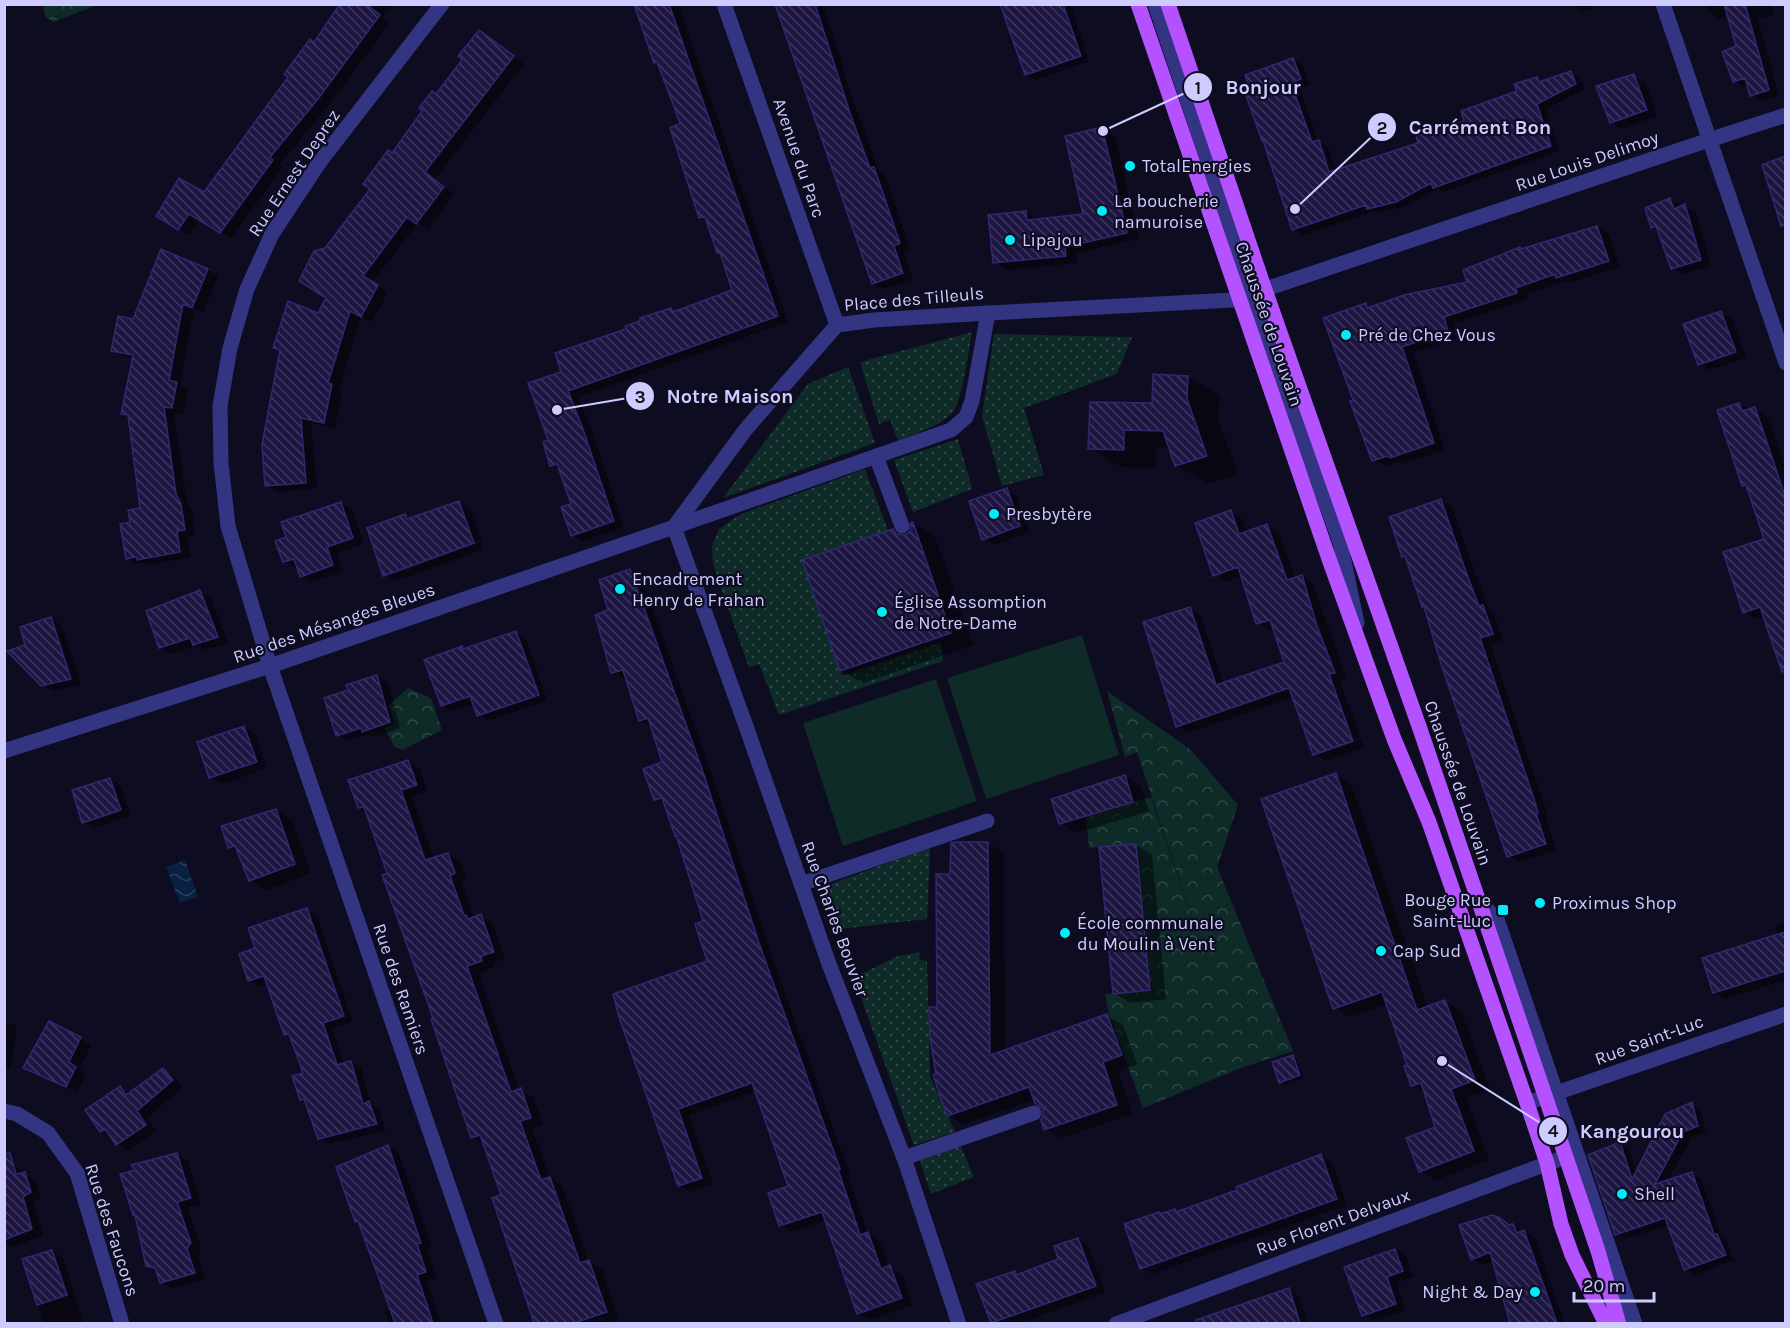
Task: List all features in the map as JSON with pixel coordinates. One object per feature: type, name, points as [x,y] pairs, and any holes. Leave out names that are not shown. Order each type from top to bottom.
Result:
[{"type":"main road","name":"Chaussée de Louvain","points":[[1138,4],[1373,596],[1475,896],[1551,1095],[1565,1157],[1598,1251],[1618,1323]]},
{"type":"main road","name":"Chaussée de Louvain","points":[[1168,4],[1253,294],[1365,655],[1394,739],[1429,822],[1527,1103],[1547,1163],[1561,1224],[1572,1255],[1606,1323]]},
{"type":"street","name":"Rue Ernest Deprez","points":[[270,666],[228,526],[221,463],[220,406],[230,348],[247,289],[272,234],[319,163],[442,4]]},
{"type":"street","name":"Avenue du Parc","points":[[724,4],[837,325]]},
{"type":"street","name":"Chaussée de Louvain","points":[[1155,4],[1340,542],[1365,655]]},
{"type":"street","points":[[1663,4],[1785,363]]},
{"type":"street","name":"Rue Louis Delimoy","points":[[1253,294],[1785,115]]},
{"type":"street","name":"Place des Tilleuls","points":[[674,526],[746,429],[837,325],[874,320],[988,313],[1199,303],[1233,300],[1253,294]]},
{"type":"street","name":"Rue des Mésanges Bleues","points":[[4,751],[270,666],[951,430],[966,417],[972,401],[988,313]]},
{"type":"street","points":[[876,456],[902,526]]},
{"type":"street","name":"Rue Charles Bouvier","points":[[674,526],[839,991],[904,1158],[959,1323]]},
{"type":"street","name":"Chaussée de Louvain","points":[[1340,542],[1373,596]]},
{"type":"street","name":"Rue des Ramiers","points":[[270,666],[496,1323]]},
{"type":"street","points":[[801,884],[987,820]]},
{"type":"street","name":"Rue Saint-Luc","points":[[1527,1103],[1785,1014]]},
{"type":"street","points":[[1551,1095],[1635,1323]]},
{"type":"street","name":"Rue des Faucons","points":[[4,1111],[17,1114],[48,1133],[77,1173],[122,1323]]},
{"type":"street","points":[[904,1158],[1034,1113]]},
{"type":"street","name":"Rue Florent Delvaux","points":[[1116,1323],[1565,1157]]},
{"type":"green space","points":[[43,4],[97,5],[53,22],[45,16]]},
{"type":"green space","points":[[972,332],[962,387],[952,413],[934,426],[898,441],[890,420],[879,424],[860,362]]},
{"type":"green space","points":[[994,334],[1132,337],[1117,374],[1024,408],[1044,475],[1002,486],[982,416]]},
{"type":"green space","points":[[848,367],[875,443],[723,498],[808,384]]},
{"type":"green space","points":[[958,439],[972,489],[913,512],[894,460]]},
{"type":"green space","points":[[865,469],[890,536],[804,566],[842,676],[941,642],[943,661],[779,715],[759,664],[749,668],[713,564],[712,546],[719,529],[741,514]]},
{"type":"green space","points":[[1082,635],[1119,755],[986,799],[947,678]]},
{"type":"green space","points":[[936,679],[977,801],[843,846],[803,723]]},
{"type":"green space","points":[[408,688],[431,698],[442,730],[403,750],[395,747],[384,728],[394,724],[389,705]]},
{"type":"green space","points":[[1107,691],[1191,750],[1238,805],[1217,867],[1293,1051],[1241,1068],[1143,1108],[1109,1014],[1105,994],[1151,990],[1136,844],[1089,848],[1086,816],[1151,797],[1218,996],[1137,752],[1125,757]]},
{"type":"green space","points":[[930,847],[927,919],[840,929],[826,886]]},
{"type":"green space","points":[[920,952],[919,960],[927,961],[930,1076],[955,1132],[914,1145],[854,978],[895,957]]},
{"type":"green space","points":[[960,1144],[974,1177],[931,1194],[920,1161]]},
{"type":"water","points":[[185,860],[198,897],[180,903],[166,867]]},
{"type":"building","points":[[340,4],[366,4],[380,15],[318,99],[270,157],[273,160],[220,233],[189,214],[178,230],[156,216],[179,178],[204,192],[288,77],[284,74],[310,39],[314,42]]},
{"type":"building","points":[[634,4],[669,4],[778,316],[568,391],[614,521],[571,536],[561,507],[571,504],[557,464],[550,466],[543,442],[548,440],[528,383],[561,372],[555,353],[626,329],[625,326],[640,321],[640,318],[671,308],[673,312],[732,290],[705,217],[699,218],[670,128],[680,123],[657,62],[654,63]]},
{"type":"building","points":[[775,4],[815,4],[850,113],[870,168],[874,167],[900,243],[894,246],[903,273],[872,284]]},
{"type":"building","points":[[1000,4],[1063,4],[1081,56],[1025,75]]},
{"type":"building","points":[[1724,4],[1745,4],[1769,90],[1750,96],[1745,78],[1733,82],[1722,52],[1736,46]]},
{"type":"building","points":[[479,30],[514,56],[425,172],[444,187],[416,224],[407,217],[363,276],[378,285],[361,317],[350,311],[328,383],[332,384],[324,423],[301,418],[306,483],[265,486],[262,444],[280,350],[273,348],[288,301],[318,313],[326,298],[299,281],[314,251],[325,248],[370,189],[363,184],[388,150],[392,153],[422,111],[419,108],[432,91],[436,94],[462,60],[458,56]]},
{"type":"building","points":[[1293,58],[1301,79],[1291,83],[1312,142],[1319,140],[1329,172],[1418,143],[1416,136],[1464,121],[1461,111],[1517,91],[1514,84],[1537,77],[1539,82],[1571,71],[1576,84],[1537,104],[1551,146],[1433,188],[1431,183],[1396,202],[1367,209],[1366,205],[1292,230],[1245,93],[1251,91],[1245,75]]},
{"type":"building","points":[[1634,74],[1647,110],[1610,123],[1596,86]]},
{"type":"building","points":[[1102,127],[1127,233],[1065,247],[1066,256],[993,263],[988,215],[1026,211],[1027,220],[1083,214],[1065,136]]},
{"type":"building","points":[[1785,156],[1785,225],[1781,226],[1762,165]]},
{"type":"building","points":[[1670,198],[1674,209],[1685,204],[1701,260],[1671,269],[1656,226],[1651,228],[1645,208]]},
{"type":"building","points":[[1597,226],[1609,261],[1556,278],[1555,274],[1516,288],[1517,293],[1444,317],[1448,331],[1402,347],[1434,443],[1390,458],[1388,456],[1372,461],[1323,318],[1366,303],[1367,308],[1404,295],[1467,282],[1463,270],[1520,247],[1521,249]]},
{"type":"building","points":[[161,249],[208,269],[192,308],[183,304],[169,380],[177,382],[172,408],[164,407],[176,494],[181,504],[185,530],[177,531],[180,552],[137,560],[136,557],[126,559],[120,524],[130,522],[128,510],[140,508],[128,415],[121,414],[133,355],[111,351],[118,316],[133,319]]},
{"type":"building","points":[[1721,311],[1736,352],[1698,365],[1683,324]]},
{"type":"building","points":[[1153,374],[1188,376],[1187,399],[1207,456],[1175,466],[1163,431],[1124,430],[1124,450],[1088,449],[1090,402],[1152,403]]},
{"type":"building","points":[[1739,403],[1742,411],[1755,407],[1785,496],[1785,671],[1782,672],[1760,607],[1743,613],[1723,552],[1764,539],[1746,485],[1742,486],[1717,410]]},
{"type":"building","name":"Presbytère","points":[[1007,488],[1020,526],[982,540],[969,501]]},
{"type":"building","points":[[1441,499],[1479,606],[1483,605],[1493,634],[1480,638],[1534,799],[1546,844],[1507,857],[1442,667],[1424,607],[1422,607],[1405,556],[1402,557],[1389,517]]},
{"type":"building","points":[[459,501],[474,543],[383,576],[367,528],[405,514],[407,519]]},
{"type":"building","points":[[341,502],[353,538],[327,547],[333,565],[300,577],[294,559],[283,562],[275,541],[286,537],[281,522]]},
{"type":"building","points":[[1231,510],[1239,534],[1267,524],[1287,580],[1302,575],[1317,626],[1335,673],[1329,674],[1353,741],[1313,755],[1289,688],[1176,727],[1143,622],[1190,607],[1216,685],[1284,662],[1270,620],[1256,624],[1238,567],[1213,576],[1195,523]]},
{"type":"building","name":"Église Assomption de Notre-Dame","points":[[911,522],[913,522],[951,633],[840,671],[802,560],[893,529],[896,534],[905,535],[910,532]]},
{"type":"building","points":[[630,569],[702,769],[759,943],[840,1169],[838,1169],[860,1235],[868,1232],[881,1269],[890,1265],[902,1298],[857,1314],[822,1212],[779,1226],[768,1193],[788,1186],[752,1083],[678,1109],[702,1178],[678,1186],[619,1017],[613,994],[707,961],[695,924],[703,921],[676,835],[662,798],[654,800],[643,769],[662,762],[648,718],[639,721],[623,670],[611,673],[595,615],[608,610],[599,580]]},
{"type":"building","points":[[200,590],[218,637],[193,645],[190,638],[159,648],[146,611]]},
{"type":"building","points":[[51,617],[71,679],[41,686],[7,651],[25,645],[20,627]]},
{"type":"building","points":[[516,631],[539,695],[477,716],[470,696],[441,706],[424,660],[462,646],[463,649]]},
{"type":"building","points":[[377,675],[390,722],[362,732],[361,728],[336,736],[324,698],[348,690],[346,685]]},
{"type":"building","points":[[244,726],[257,762],[209,778],[197,742]]},
{"type":"building","points":[[408,760],[417,785],[401,790],[425,860],[448,853],[455,873],[450,876],[464,915],[468,919],[481,914],[494,952],[481,956],[482,961],[467,966],[511,1092],[521,1088],[531,1118],[520,1121],[541,1180],[550,1177],[580,1263],[589,1260],[607,1312],[574,1323],[534,1323],[492,1198],[501,1195],[480,1135],[471,1138],[431,1019],[433,1018],[382,875],[387,873],[364,807],[358,808],[348,780]]},
{"type":"building","points":[[1336,773],[1417,1010],[1445,1000],[1475,1080],[1451,1089],[1474,1151],[1419,1172],[1406,1138],[1435,1127],[1421,1083],[1411,1086],[1404,1066],[1407,1065],[1382,992],[1333,1009],[1261,799]]},
{"type":"building","points":[[1125,775],[1133,802],[1059,824],[1051,799]]},
{"type":"building","points":[[110,778],[121,810],[82,823],[72,790]]},
{"type":"building","points":[[276,809],[295,864],[249,881],[235,846],[228,848],[221,826]]},
{"type":"building","points":[[988,842],[990,1055],[1107,1014],[1122,1055],[1103,1062],[1117,1105],[1044,1130],[1041,1120],[1043,1109],[1035,1103],[1029,1087],[947,1116],[933,1075],[936,1074],[930,1039],[929,1007],[937,1007],[936,874],[950,874],[951,843]]},
{"type":"building","points":[[1136,844],[1150,990],[1113,994],[1099,847]]},
{"type":"building","points":[[307,908],[344,1016],[323,1023],[337,1065],[351,1061],[363,1104],[369,1101],[377,1124],[318,1139],[304,1099],[300,1100],[292,1076],[303,1073],[289,1034],[284,1035],[264,976],[248,981],[239,954],[255,948],[248,928]]},
{"type":"building","points":[[1785,932],[1785,971],[1713,993],[1702,958]]},
{"type":"building","points":[[49,1021],[81,1037],[69,1062],[76,1067],[66,1087],[23,1068]]},
{"type":"building","points":[[1293,1055],[1300,1075],[1279,1083],[1272,1062]]},
{"type":"building","points":[[163,1068],[173,1080],[137,1111],[146,1125],[116,1145],[105,1129],[100,1132],[85,1110],[120,1086],[126,1095]]},
{"type":"building","points":[[1692,1102],[1698,1126],[1683,1132],[1655,1184],[1692,1172],[1714,1234],[1717,1234],[1726,1255],[1684,1270],[1665,1218],[1615,1235],[1588,1155],[1620,1142],[1632,1179],[1665,1114]]},
{"type":"building","points":[[388,1145],[421,1243],[417,1244],[426,1272],[417,1275],[433,1323],[395,1323],[336,1167]]},
{"type":"building","points":[[10,1153],[16,1174],[25,1172],[31,1192],[23,1197],[32,1229],[4,1240],[4,1154]]},
{"type":"building","points":[[177,1153],[191,1198],[177,1202],[191,1243],[187,1249],[195,1273],[160,1283],[155,1268],[146,1266],[135,1215],[133,1215],[120,1174],[135,1170],[131,1165]]},
{"type":"building","points":[[1321,1154],[1337,1199],[1140,1269],[1124,1224],[1159,1212],[1160,1214],[1175,1209],[1176,1212],[1237,1190],[1236,1187]]},
{"type":"building","points":[[1492,1215],[1509,1225],[1513,1224],[1517,1233],[1524,1230],[1557,1323],[1510,1323],[1490,1252],[1471,1260],[1459,1225]]},
{"type":"building","points":[[1078,1238],[1096,1286],[991,1323],[976,1284],[1015,1271],[1016,1275],[1058,1259],[1054,1246]]},
{"type":"building","points":[[1395,1249],[1403,1271],[1387,1277],[1396,1304],[1362,1316],[1344,1267]]},
{"type":"building","points":[[52,1250],[67,1295],[37,1305],[22,1259]]},
{"type":"building","points":[[1289,1288],[1300,1323],[1197,1323],[1196,1320]]},
{"type":"place","name":"Bonjour","points":[[1103,131]]},
{"type":"place","name":"TotalEnergies","points":[[1130,166]]},
{"type":"place","name":"Carrément Bon","points":[[1295,209]]},
{"type":"place","name":"La boucherie namuroise","points":[[1102,211]]},
{"type":"place","name":"Lipajou","points":[[1010,240]]},
{"type":"place","name":"Pré de Chez Vous","points":[[1346,335]]},
{"type":"place","name":"Notre Maison","points":[[557,410]]},
{"type":"place","name":"Presbytère","points":[[994,514]]},
{"type":"place","name":"Encadrement Henry de Frahan","points":[[620,589]]},
{"type":"place","name":"Église Assomption de Notre-Dame","points":[[882,612]]},
{"type":"place","name":"Proximus Shop","points":[[1540,903]]},
{"type":"place","name":"Bouge Rue Saint-Luc","points":[[1503,910]]},
{"type":"place","name":"École communale du Moulin à Vent","points":[[1065,933]]},
{"type":"place","name":"Cap Sud","points":[[1381,951]]},
{"type":"place","name":"Kangourou","points":[[1442,1061]]},
{"type":"place","name":"Shell","points":[[1622,1194]]},
{"type":"place","name":"Night & Day","points":[[1535,1292]]}]
